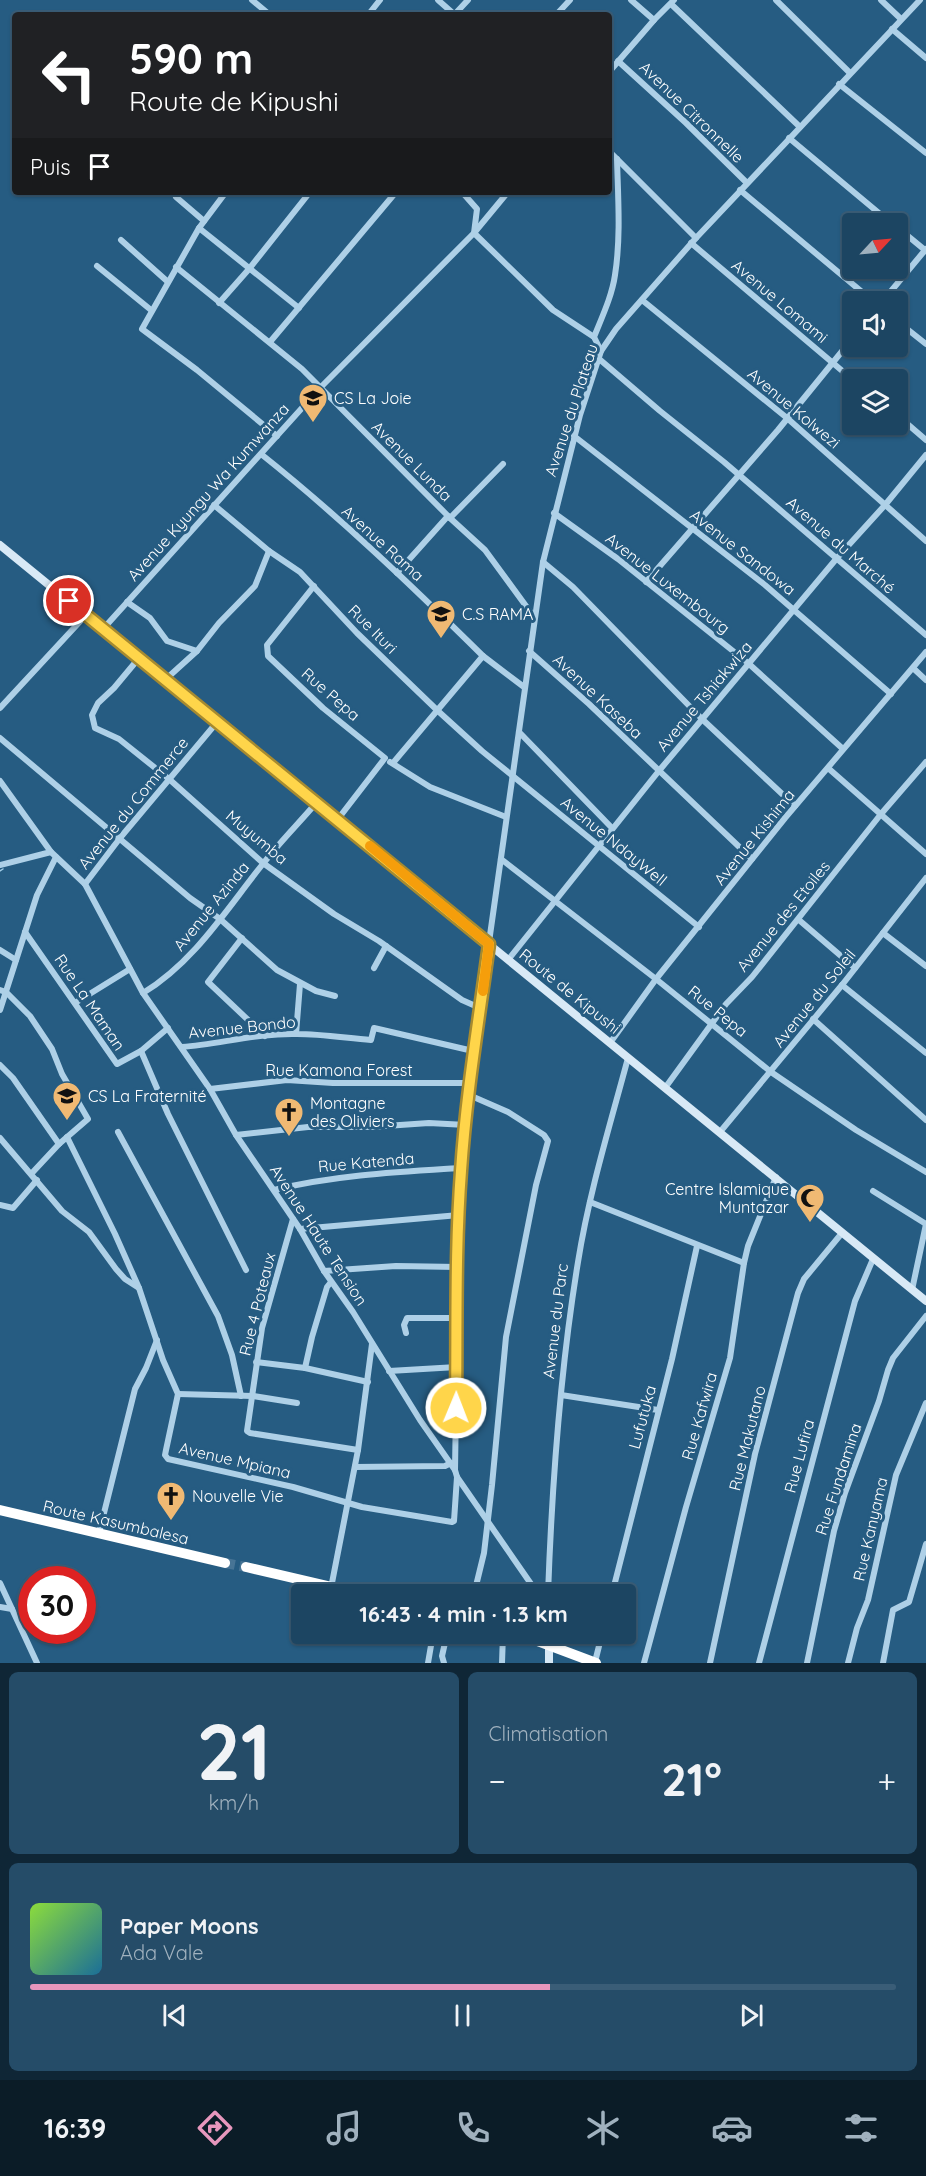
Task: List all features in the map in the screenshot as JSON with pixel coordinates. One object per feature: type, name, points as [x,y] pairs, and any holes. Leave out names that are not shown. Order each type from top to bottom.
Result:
[{"type":"highway","name":"Route Kasumbalesa","points":[[0,1510],[225,1563]]},
{"type":"highway","points":[[246,1567],[315,1584]]},
{"type":"highway","points":[[551,1644],[576,1659],[596,1663]]},
{"type":"main road","name":"Route de Kipushi","points":[[0,545],[926,1301]]},
{"type":"main road","points":[[549,1644],[549,1663]]},
{"type":"street","points":[[252,0],[262,3]]},
{"type":"street","points":[[370,12],[380,0]]},
{"type":"street","points":[[438,0],[452,12]]},
{"type":"street","points":[[458,12],[468,0]]},
{"type":"street","points":[[559,12],[570,0]]},
{"type":"street","points":[[631,0],[654,20]]},
{"type":"street","points":[[776,0],[850,73]]},
{"type":"street","points":[[880,0],[901,19]]},
{"type":"street","name":"Avenue du Plateau","points":[[456,1473],[459,1215],[469,1083],[543,561],[574,436],[600,355],[616,329],[693,240],[920,0]]},
{"type":"street","points":[[612,68],[672,2],[800,127]]},
{"type":"street","points":[[892,29],[926,58]]},
{"type":"street","name":"Avenue Citronnelle","points":[[618,61],[747,183]]},
{"type":"street","points":[[839,84],[926,153]]},
{"type":"street","points":[[789,138],[879,213]]},
{"type":"street","name":"Avenue Lomami","points":[[612,154],[693,240],[842,371]]},
{"type":"street","points":[[594,337],[612,290],[615,275],[617,159]]},
{"type":"street","points":[[740,190],[861,291]]},
{"type":"street","points":[[224,195],[199,228],[142,328],[277,436]]},
{"type":"street","points":[[219,303],[308,195]]},
{"type":"street","points":[[270,342],[393,195]]},
{"type":"street","points":[[465,195],[477,209],[474,233],[553,310],[594,337],[600,355]]},
{"type":"street","name":"Avenue Kyungu Wa Kumwanza","points":[[103,629],[321,388],[474,233],[506,195]]},
{"type":"street","points":[[176,197],[204,221]]},
{"type":"street","points":[[199,228],[299,308]]},
{"type":"street","points":[[891,291],[926,250],[908,236]]},
{"type":"street","points":[[121,240],[168,282]]},
{"type":"street","points":[[97,266],[151,310]]},
{"type":"street","name":"Avenue Lunda","points":[[176,267],[270,342],[321,388],[449,517],[485,550],[534,617]]},
{"type":"street","name":"Avenue Kolwezi","points":[[642,300],[787,418],[926,541]]},
{"type":"street","points":[[908,330],[926,344]]},
{"type":"street","points":[[646,582],[842,351]]},
{"type":"street","name":"Avenue du Marché","points":[[600,355],[660,411],[739,475],[926,635]]},
{"type":"street","points":[[908,424],[926,440]]},
{"type":"street","name":"Avenue Sandowa","points":[[574,436],[765,585],[891,694]]},
{"type":"street","name":"Avenue Rama","points":[[261,454],[397,573],[483,656],[524,687]]},
{"type":"street","name":"Avenue Tshiakwiza","points":[[508,960],[612,828],[748,663],[926,455]]},
{"type":"street","points":[[397,573],[449,517],[504,464]]},
{"type":"street","name":"Rue Ituri","points":[[214,505],[269,551],[300,572],[357,633],[438,711],[512,774]]},
{"type":"street","name":"Avenue Luxembourg","points":[[554,513],[618,559],[748,663],[843,749]]},
{"type":"street","points":[[166,680],[197,651],[219,623],[255,586],[269,551]]},
{"type":"street","points":[[543,561],[573,587],[702,719],[795,806]]},
{"type":"street","name":"Rue Pepa","points":[[314,586],[267,645],[266,652],[323,708],[384,758]]},
{"type":"street","points":[[126,602],[150,618],[167,641],[197,651]]},
{"type":"street","points":[[0,708],[86,615]]},
{"type":"street","name":"Avenue Kaseba","points":[[529,651],[589,704],[658,772],[753,859]]},
{"type":"street","name":"Avenue Kishima","points":[[610,1043],[656,979],[795,806],[926,652]]},
{"type":"street","points":[[393,763],[483,656]]},
{"type":"street","name":"Muyumba","points":[[139,658],[93,711],[93,724],[98,731],[119,739],[169,779],[263,862],[334,914],[386,946],[462,1000],[480,1008]]},
{"type":"street","points":[[913,668],[926,680]]},
{"type":"street","name":"Avenue du Commerce","points":[[0,1010],[3,991],[53,854],[85,884],[120,838],[218,721]]},
{"type":"street","points":[[519,732],[612,828]]},
{"type":"street","points":[[0,738],[190,898],[242,938],[273,967],[300,984],[335,996]]},
{"type":"street","points":[[338,819],[384,758],[430,787],[506,817]]},
{"type":"street","name":"Avenue des Etoiles","points":[[665,1088],[711,1023],[799,920],[881,814],[926,762]]},
{"type":"street","points":[[828,768],[926,854]]},
{"type":"street","name":"Avenue NdayWell","points":[[512,774],[699,927]]},
{"type":"street","points":[[0,781],[53,854],[0,865]]},
{"type":"street","name":"Avenue Azinda","points":[[144,993],[177,968],[196,948],[263,862],[317,802]]},
{"type":"street","name":"Rue Pepa","points":[[501,859],[771,1072],[856,1130],[926,1172]]},
{"type":"street","name":"Avenue du Soleil","points":[[720,1132],[926,879]]},
{"type":"street","name":"Avenue Haute Tension","points":[[85,884],[144,993],[210,1089],[236,1135],[300,1229],[324,1271],[372,1342],[420,1420],[531,1584]]},
{"type":"street","points":[[799,920],[855,968]]},
{"type":"street","name":"Rue La Maman","points":[[25,932],[117,1064],[141,1051],[168,1028]]},
{"type":"street","points":[[883,933],[926,966]]},
{"type":"street","points":[[242,938],[208,982],[265,1036]]},
{"type":"street","points":[[374,969],[386,946]]},
{"type":"street","points":[[0,950],[16,960]]},
{"type":"street","points":[[75,1003],[130,969]]},
{"type":"street","points":[[296,1034],[300,984]]},
{"type":"street","points":[[842,985],[926,1053]]},
{"type":"street","points":[[3,991],[30,1016],[52,1049],[62,1074],[87,1116],[87,1121],[59,1144],[32,1173]]},
{"type":"street","points":[[813,1019],[926,1120]]},
{"type":"street","name":"Avenue Bondo","points":[[182,1047],[296,1034],[370,1040],[374,1028],[473,1051]]},
{"type":"street","points":[[141,1051],[168,1114],[246,1270]]},
{"type":"street","name":"Avenue du Parc","points":[[549,1584],[561,1395],[578,1261],[590,1202],[628,1058]]},
{"type":"street","points":[[0,1065],[13,1078],[59,1144]]},
{"type":"street","name":"Rue Kamona Forest","points":[[210,1089],[287,1080],[333,1083],[469,1083]]},
{"type":"street","points":[[468,1095],[508,1112],[544,1135],[548,1141],[536,1185],[506,1337],[484,1553],[476,1584]]},
{"type":"street","points":[[236,1135],[308,1127],[371,1127],[429,1123],[466,1125]]},
{"type":"street","points":[[118,1132],[218,1316],[232,1355],[241,1396]]},
{"type":"street","points":[[67,1137],[115,1234],[178,1394],[253,1396],[297,1403]]},
{"type":"street","points":[[0,1138],[62,1211],[89,1232],[116,1269],[138,1288]]},
{"type":"street","name":"Rue Katenda","points":[[274,1190],[336,1178],[461,1168]]},
{"type":"street","name":"Rue Kafwira","points":[[644,1663],[686,1507],[730,1358],[744,1263],[755,1226],[776,1177]]},
{"type":"street","points":[[0,1205],[13,1208],[37,1180]]},
{"type":"street","points":[[873,1191],[926,1224],[912,1290]]},
{"type":"street","points":[[590,1202],[744,1263]]},
{"type":"street","points":[[300,1229],[459,1215]]},
{"type":"street","name":"Rue 4 Poteaux","points":[[293,1219],[262,1328],[247,1431],[358,1450]]},
{"type":"street","name":"Rue Makutano","points":[[710,1663],[755,1454],[798,1293],[804,1278],[842,1233]]},
{"type":"street","name":"Lufutuka","points":[[614,1584],[697,1246]]},
{"type":"street","name":"Rue Lufira","points":[[759,1663],[853,1311],[873,1259]]},
{"type":"street","points":[[324,1271],[396,1266],[458,1267]]},
{"type":"street","points":[[306,1368],[312,1337],[327,1287],[331,1282]]},
{"type":"street","name":"Rue Fundamina","points":[[807,1663],[834,1531],[845,1493],[893,1358],[926,1316]]},
{"type":"street","points":[[406,1333],[404,1325],[407,1318],[457,1318]]},
{"type":"street","points":[[99,1533],[135,1389],[157,1340]]},
{"type":"street","points":[[332,1584],[358,1450],[372,1342]]},
{"type":"street","points":[[256,1362],[306,1368],[368,1382]]},
{"type":"street","points":[[389,1371],[457,1367]]},
{"type":"street","name":"Avenue Mpiana","points":[[178,1394],[165,1455],[168,1459],[303,1490],[346,1503],[452,1522],[454,1521],[456,1473]]},
{"type":"street","points":[[561,1395],[658,1410]]},
{"type":"street","name":"Rue Kanyama","points":[[848,1663],[857,1628],[868,1600],[896,1475],[926,1403]]},
{"type":"street","points":[[354,1467],[445,1466],[451,1463]]},
{"type":"street","points":[[883,1663],[893,1610],[909,1602],[926,1545]]},
{"type":"street","points":[[0,1583],[37,1663]]},
{"type":"street","points":[[0,1607],[12,1609]]},
{"type":"street","points":[[428,1663],[431,1644]]},
{"type":"street","points":[[444,1663],[442,1656],[445,1644]]},
{"type":"street","points":[[502,1663],[503,1644]]},
{"type":"street","points":[[596,1663],[601,1644]]},
{"type":"tunnel","points":[[225,1563],[246,1567]]},
{"type":"slow traffic","points":[[370,846],[489,944],[483,991]]},
{"type":"place","name":"CS La Joie","points":[[313,424]]},
{"type":"place","name":"C.S RAMA","points":[[441,640]]},
{"type":"place","name":"CS La Fraternité","points":[[67,1122]]},
{"type":"place","name":"Montagne des Oliviers","points":[[289,1138]]},
{"type":"place","name":"Centre Islamique Muntazar","points":[[810,1224]]},
{"type":"place","name":"Nouvelle Vie","points":[[171,1522]]},
{"type":"route","points":[[69,601],[489,944],[469,1083],[461,1168],[456,1408]]}]
